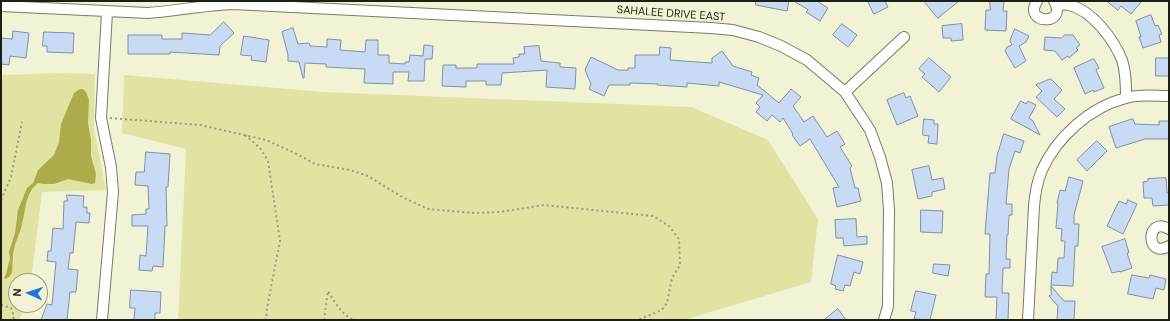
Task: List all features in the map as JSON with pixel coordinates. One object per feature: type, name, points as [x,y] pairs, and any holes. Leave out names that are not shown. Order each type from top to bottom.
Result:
[{"type":"street","points":[[1036,1],[1034,11],[1042,20],[1054,17],[1056,14],[1056,3],[1068,5],[1080,10],[1095,21],[1111,39],[1122,60],[1126,75],[1126,98]]},
{"type":"street","name":"SAHALEE DRIVE EAST","points":[[1,6],[148,13],[172,12],[233,4],[718,29],[733,30],[759,37],[781,46],[807,60],[845,92],[870,130],[880,157],[887,183],[889,210],[888,306],[884,320]]},
{"type":"street","points":[[102,320],[113,192],[111,167],[101,118],[107,12]]},
{"type":"street","points":[[845,92],[904,37]]},
{"type":"street","points":[[1028,320],[1036,188],[1042,171],[1052,152],[1065,136],[1081,121],[1100,108],[1126,98],[1169,96]]},
{"type":"street","points":[[1169,229],[1164,226],[1156,228],[1153,230],[1151,238],[1151,242],[1156,248],[1164,249],[1169,246]]},
{"type":"path","points":[[101,118],[200,125],[266,140],[315,164],[350,170],[368,176],[402,197],[428,210],[474,213],[500,212],[544,205],[653,216],[669,226],[679,239],[680,266],[672,278],[667,303],[662,310],[638,320]]},
{"type":"path","points":[[1,200],[10,178],[22,122]]},
{"type":"path","points":[[244,134],[260,148],[268,161],[280,241],[266,320]]},
{"type":"path","points":[[324,320],[328,291],[337,306],[345,315],[353,320]]},
{"type":"path","points":[[1,305],[11,308],[14,316],[13,320]]},
{"type":"green space","points":[[60,73],[95,74],[94,129],[106,190],[42,192],[32,273],[8,273],[8,313],[23,313],[19,320],[1,320],[1,75]]},
{"type":"green space","points":[[124,75],[324,92],[691,107],[768,140],[818,219],[811,282],[684,320],[178,320],[186,149],[122,133]]},
{"type":"shaded area","points":[[80,89],[83,89],[89,100],[88,123],[91,140],[91,156],[96,174],[95,183],[92,184],[68,179],[54,184],[38,183],[34,187],[28,197],[14,248],[12,273],[8,273],[8,278],[5,279],[4,278],[10,258],[9,252],[15,233],[18,210],[27,188],[33,183],[38,170],[54,155],[59,142],[61,124],[74,93]]},
{"type":"building","points":[[756,1],[789,1],[787,11],[756,5]]},
{"type":"building","points":[[794,1],[817,1],[828,8],[820,21],[806,12],[808,10]]},
{"type":"building","points":[[868,1],[885,1],[888,7],[874,14]]},
{"type":"building","points":[[924,1],[959,1],[938,18]]},
{"type":"building","points":[[990,1],[1004,1],[1003,11],[1007,11],[1006,31],[985,30],[986,10],[990,10]]},
{"type":"building","points":[[1107,1],[1142,1],[1131,14],[1121,6],[1118,10]]},
{"type":"building","points":[[1151,15],[1155,26],[1158,25],[1162,34],[1159,35],[1161,42],[1143,48],[1136,21]]},
{"type":"building","points":[[224,22],[234,33],[220,46],[219,55],[170,52],[170,54],[128,54],[128,35],[162,35],[162,39],[182,39],[182,33],[210,35]]},
{"type":"building","points":[[842,24],[857,35],[848,47],[833,35]]},
{"type":"building","points":[[962,24],[963,40],[951,41],[951,38],[943,38],[942,26]]},
{"type":"building","points":[[293,28],[298,44],[309,43],[310,46],[327,47],[327,39],[341,40],[340,50],[365,52],[366,40],[378,40],[378,55],[389,55],[389,63],[405,64],[405,62],[409,62],[410,55],[423,56],[424,45],[433,46],[432,59],[425,59],[424,81],[408,81],[409,72],[393,72],[393,84],[364,83],[365,69],[326,67],[326,64],[305,63],[303,78],[299,62],[288,61],[288,55],[282,32]]},
{"type":"building","points":[[1015,29],[1029,36],[1026,42],[1019,46],[1026,61],[1015,68],[1005,51],[1007,47],[1012,45],[1010,41]]},
{"type":"building","points":[[13,31],[29,33],[26,58],[10,56],[9,65],[1,64],[1,38],[12,39]]},
{"type":"building","points":[[44,32],[74,33],[73,53],[47,52],[47,46],[43,46]]},
{"type":"building","points":[[1065,35],[1073,35],[1080,45],[1076,48],[1078,50],[1069,58],[1068,56],[1062,60],[1055,51],[1044,50],[1045,37],[1061,38]]},
{"type":"building","points":[[244,36],[269,40],[266,62],[251,60],[252,56],[241,55]]},
{"type":"building","points":[[539,46],[541,61],[560,63],[560,67],[576,68],[575,89],[546,87],[547,70],[502,73],[501,85],[486,85],[486,81],[466,81],[466,87],[442,86],[443,65],[456,65],[456,68],[477,68],[477,64],[514,64],[513,58],[519,57],[519,54],[525,54],[524,47]]},
{"type":"building","points":[[660,47],[671,48],[670,60],[712,63],[712,58],[722,51],[733,66],[752,72],[751,75],[759,78],[757,85],[779,103],[791,89],[801,97],[793,106],[804,122],[813,116],[827,137],[837,131],[845,144],[840,147],[852,166],[850,168],[855,188],[858,188],[861,201],[837,207],[833,188],[839,187],[810,139],[800,146],[783,118],[780,122],[772,115],[767,121],[756,112],[760,107],[756,103],[763,95],[719,82],[719,86],[687,83],[687,87],[630,83],[630,85],[609,85],[604,96],[589,89],[591,84],[585,70],[591,57],[618,70],[628,70],[628,68],[635,68],[635,55],[659,55]]},
{"type":"building","points":[[929,58],[951,77],[939,92],[922,77],[925,74],[919,69]]},
{"type":"building","points":[[1156,58],[1169,58],[1169,76],[1156,76]]},
{"type":"building","points":[[1094,59],[1099,68],[1096,70],[1104,88],[1094,92],[1093,90],[1085,94],[1074,68]]},
{"type":"building","points":[[1051,79],[1062,90],[1054,99],[1065,109],[1057,117],[1036,97],[1042,91],[1036,85]]},
{"type":"building","points":[[904,93],[906,98],[910,96],[918,116],[897,125],[887,100]]},
{"type":"building","points":[[1021,101],[1026,104],[1028,101],[1036,105],[1029,118],[1033,121],[1040,135],[1011,119]]},
{"type":"building","points":[[924,119],[934,120],[934,124],[938,124],[937,144],[928,143],[929,136],[923,135]]},
{"type":"building","points":[[1133,119],[1135,124],[1159,125],[1159,121],[1169,121],[1169,139],[1145,139],[1116,148],[1109,127]]},
{"type":"building","points":[[1004,134],[1024,141],[1020,153],[1015,151],[1009,169],[1006,204],[1012,204],[1012,215],[1009,215],[1006,259],[1010,259],[1010,268],[1003,268],[1002,293],[1009,293],[1008,320],[996,320],[997,297],[985,297],[986,274],[989,274],[990,234],[985,234],[990,173],[995,173],[997,156]]},
{"type":"building","points":[[1097,141],[1107,151],[1087,171],[1077,160]]},
{"type":"building","points":[[146,152],[170,154],[168,187],[166,187],[167,226],[165,226],[163,267],[153,266],[152,271],[139,270],[140,255],[146,256],[148,226],[132,226],[132,215],[146,214],[146,209],[149,209],[148,186],[135,185],[136,172],[144,172]]},
{"type":"building","points":[[929,166],[932,180],[943,178],[945,189],[932,192],[932,196],[918,199],[912,170]]},
{"type":"building","points":[[1069,177],[1083,181],[1074,215],[1074,224],[1079,224],[1078,246],[1075,246],[1073,286],[1051,285],[1052,272],[1057,273],[1058,258],[1064,258],[1065,241],[1061,241],[1062,229],[1056,228],[1057,203],[1060,190],[1065,191]]},
{"type":"building","points":[[1166,178],[1167,193],[1169,193],[1169,205],[1153,206],[1152,198],[1144,198],[1143,182],[1148,181],[1148,179]]},
{"type":"building","points":[[67,195],[84,196],[83,207],[87,207],[87,213],[90,213],[89,223],[76,222],[73,253],[70,253],[68,269],[78,270],[76,292],[70,292],[67,320],[41,320],[44,313],[48,313],[48,304],[52,305],[56,262],[47,261],[48,251],[51,251],[53,228],[63,229],[64,201],[67,201]]},
{"type":"building","points":[[1128,200],[1137,204],[1123,234],[1107,226],[1119,201],[1126,204]]},
{"type":"building","points":[[921,210],[943,211],[942,233],[921,232]]},
{"type":"building","points":[[856,219],[857,237],[867,236],[867,244],[844,246],[843,238],[836,238],[835,220]]},
{"type":"building","points":[[1125,239],[1129,253],[1127,253],[1132,268],[1112,273],[1102,247]]},
{"type":"building","points":[[838,255],[863,262],[860,274],[854,272],[850,286],[845,285],[843,291],[835,289],[836,286],[831,284]]},
{"type":"building","points":[[934,264],[950,265],[948,276],[933,273]]},
{"type":"building","points":[[1132,275],[1149,278],[1150,275],[1166,279],[1164,290],[1156,288],[1153,299],[1128,294]]},
{"type":"building","points":[[1051,286],[1064,301],[1075,301],[1074,320],[1057,320],[1058,306],[1049,296],[1051,295]]},
{"type":"building","points":[[131,290],[161,292],[160,313],[155,313],[155,320],[134,320],[135,308],[130,308]]},
{"type":"building","points":[[916,291],[936,295],[930,320],[914,319],[916,312],[911,311]]},
{"type":"building","points":[[838,309],[846,320],[824,320]]}]
